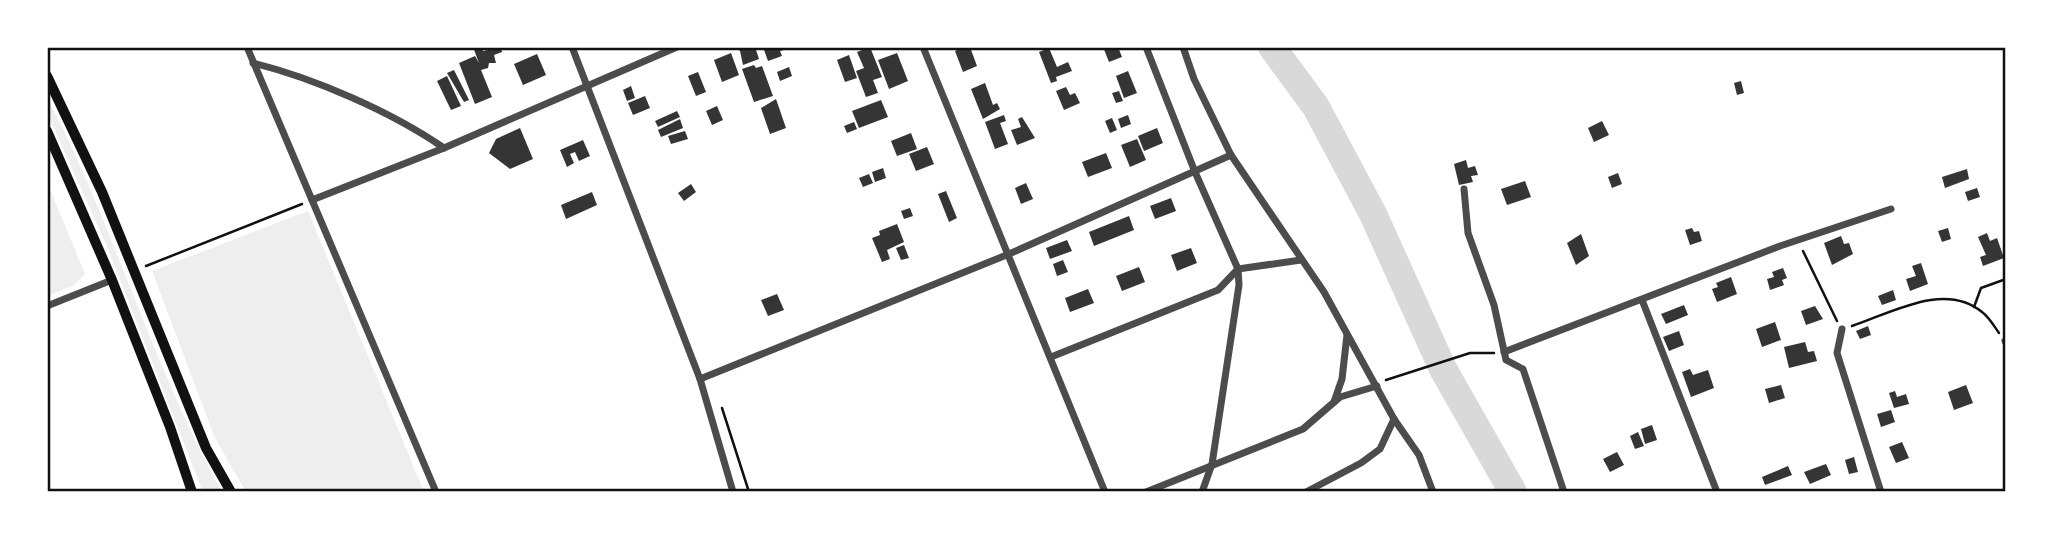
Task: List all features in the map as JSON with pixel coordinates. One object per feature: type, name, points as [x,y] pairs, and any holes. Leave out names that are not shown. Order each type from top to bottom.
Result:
[{"type":"main road","points":[[47,76],[134,270],[196,425],[230,492]]},
{"type":"main road","points":[[47,131],[112,279],[170,427],[192,492]]},
{"type":"street","points":[[247,47],[436,492]]},
{"type":"street","points":[[572,47],[700,379],[733,492]]},
{"type":"street","points":[[312,200],[444,148],[677,47]]},
{"type":"street","points":[[923,47],[1105,492]]},
{"type":"street","points":[[1146,47],[1195,172],[1238,269],[1239,285],[1212,464],[1202,492]]},
{"type":"street","points":[[1183,47],[1194,79],[1231,155],[1347,333],[1394,419],[1419,455],[1433,492]]},
{"type":"street","points":[[253,63],[303,78],[418,130],[444,148]]},
{"type":"street","points":[[700,379],[1009,254],[1231,155]]},
{"type":"street","points":[[1464,189],[1468,233],[1493,305],[1506,360],[1523,369],[1563,492]]},
{"type":"street","points":[[1504,352],[1798,240],[1891,209]]},
{"type":"street","points":[[1051,357],[1218,290],[1238,269],[1301,260]]},
{"type":"street","points":[[47,306],[112,279]]},
{"type":"street","points":[[1642,300],[1717,492]]},
{"type":"street","points":[[1842,329],[1837,353],[1881,492]]},
{"type":"street","points":[[1334,403],[1342,379],[1347,333]]},
{"type":"street","points":[[1146,492],[1303,429],[1340,397],[1377,385]]},
{"type":"street","points":[[1306,492],[1361,463],[1380,449],[1394,419]]},
{"type":"path","points":[[134,270],[312,200]]},
{"type":"path","points":[[1798,240],[1842,329],[1933,298],[1963,300],[1983,312],[2005,342]]},
{"type":"path","points":[[1973,307],[1982,288],[2006,279]]},
{"type":"path","points":[[1377,385],[1470,354],[1504,352]]},
{"type":"path","points":[[719,400],[749,492]]},
{"type":"shaded area","points":[[47,97],[93,195],[175,395],[222,492],[203,492],[106,244],[47,113]]},
{"type":"shaded area","points":[[47,182],[85,274],[74,285],[47,296]]},
{"type":"shaded area","points":[[308,211],[424,492],[246,492],[215,438],[152,271]]},
{"type":"building","points":[[473,47],[482,47],[483,51],[501,47],[502,52],[494,55],[496,63],[489,63],[488,68],[481,70],[492,97],[475,104],[459,63],[475,56],[479,63]]},
{"type":"building","points":[[736,47],[755,47],[759,59],[743,65],[740,51]]},
{"type":"building","points":[[763,47],[792,48],[780,51],[782,56],[768,61]]},
{"type":"building","points":[[870,47],[882,77],[873,80],[878,93],[866,97],[856,71],[864,68],[857,52]]},
{"type":"building","points":[[970,47],[977,66],[963,72],[955,51]]},
{"type":"building","points":[[1103,47],[1118,47],[1122,57],[1109,62]]},
{"type":"building","points":[[1049,48],[1057,67],[1068,62],[1072,71],[1056,77],[1057,81],[1051,83],[1039,52]]},
{"type":"building","points":[[731,53],[739,75],[722,82],[714,60]]},
{"type":"building","points":[[897,53],[908,81],[889,89],[878,60]]},
{"type":"building","points":[[537,54],[546,75],[523,85],[514,64]]},
{"type":"building","points":[[849,55],[857,78],[845,82],[837,60]]},
{"type":"building","points":[[754,65],[756,68],[762,66],[773,96],[754,102],[742,69]]},
{"type":"building","points":[[789,67],[792,76],[780,81],[777,72]]},
{"type":"building","points":[[454,70],[469,100],[464,102],[447,73]]},
{"type":"building","points":[[1128,71],[1137,93],[1124,98],[1116,76]]},
{"type":"building","points":[[698,72],[706,92],[696,96],[688,76]]},
{"type":"building","points":[[447,76],[461,106],[451,110],[437,81]]},
{"type":"building","points":[[1741,81],[1744,93],[1737,95],[1734,83]]},
{"type":"building","points":[[985,83],[993,105],[997,103],[1000,109],[983,119],[971,89]]},
{"type":"building","points":[[631,86],[635,98],[627,101],[623,90]]},
{"type":"building","points":[[1066,87],[1070,95],[1075,93],[1080,103],[1064,110],[1056,91]]},
{"type":"building","points":[[1119,91],[1123,101],[1116,103],[1112,93]]},
{"type":"building","points":[[645,96],[650,108],[633,115],[628,103]]},
{"type":"building","points":[[776,99],[786,128],[770,134],[761,108]]},
{"type":"building","points":[[881,100],[888,117],[859,128],[852,111]]},
{"type":"building","points":[[717,106],[723,120],[712,125],[706,111]]},
{"type":"building","points":[[677,111],[680,117],[658,127],[655,121]]},
{"type":"building","points":[[1004,115],[1006,121],[1000,123],[1008,144],[995,149],[985,122]]},
{"type":"building","points":[[1128,115],[1131,124],[1121,128],[1118,119]]},
{"type":"building","points":[[1022,117],[1035,138],[1017,145],[1011,130],[1021,127],[1018,119]]},
{"type":"building","points":[[1112,118],[1117,130],[1110,133],[1105,121]]},
{"type":"building","points":[[680,119],[683,128],[661,137],[658,130]]},
{"type":"building","points":[[1602,121],[1609,135],[1594,142],[1588,128]]},
{"type":"building","points":[[854,122],[857,129],[847,133],[844,126]]},
{"type":"building","points":[[520,128],[533,159],[510,169],[489,153],[496,139]]},
{"type":"building","points":[[1157,128],[1163,143],[1144,151],[1138,136]]},
{"type":"building","points":[[685,131],[688,139],[671,144],[668,136]]},
{"type":"building","points":[[911,133],[917,149],[897,156],[891,141]]},
{"type":"building","points":[[1137,139],[1146,160],[1130,167],[1121,145]]},
{"type":"building","points":[[583,140],[590,156],[579,161],[575,152],[570,154],[574,163],[567,167],[560,150]]},
{"type":"building","points":[[927,147],[934,164],[916,171],[909,154]]},
{"type":"building","points":[[1106,153],[1112,168],[1088,177],[1082,162]]},
{"type":"building","points":[[1466,160],[1468,168],[1475,166],[1478,175],[1471,176],[1473,182],[1459,185],[1454,164]]},
{"type":"building","points":[[883,168],[886,178],[875,182],[872,172]]},
{"type":"building","points":[[1967,169],[1969,179],[1945,188],[1942,177]]},
{"type":"building","points":[[1618,173],[1622,184],[1612,188],[1608,177]]},
{"type":"building","points":[[869,174],[873,183],[863,187],[859,178]]},
{"type":"building","points":[[1525,181],[1531,197],[1507,205],[1501,189]]},
{"type":"building","points":[[1026,183],[1033,199],[1021,204],[1015,188]]},
{"type":"building","points":[[691,184],[696,192],[684,201],[678,193]]},
{"type":"building","points":[[1977,188],[1980,197],[1968,201],[1965,192]]},
{"type":"building","points":[[946,191],[957,218],[949,222],[938,194]]},
{"type":"building","points":[[592,192],[597,205],[566,219],[561,205]]},
{"type":"building","points":[[1171,198],[1176,211],[1155,219],[1150,206]]},
{"type":"building","points":[[910,208],[913,216],[904,219],[901,211]]},
{"type":"building","points":[[1129,216],[1134,230],[1094,246],[1089,232]]},
{"type":"building","points":[[897,224],[904,242],[887,250],[890,259],[882,262],[872,238],[880,235],[879,231]]},
{"type":"building","points":[[1692,228],[1694,232],[1699,231],[1702,241],[1690,245],[1685,230]]},
{"type":"building","points":[[1948,228],[1951,239],[1942,242],[1938,231]]},
{"type":"building","points":[[1987,233],[1990,241],[1997,238],[2004,258],[1983,266],[1980,257],[1986,255],[1978,237]]},
{"type":"building","points":[[1581,234],[1589,256],[1576,265],[1567,243]]},
{"type":"building","points":[[1841,236],[1844,244],[1849,243],[1853,254],[1832,265],[1824,243]]},
{"type":"building","points":[[1067,240],[1072,251],[1050,259],[1046,248]]},
{"type":"building","points":[[904,245],[909,258],[901,260],[896,248]]},
{"type":"building","points":[[1191,248],[1197,263],[1177,271],[1171,255]]},
{"type":"building","points":[[1063,260],[1068,272],[1057,276],[1053,264]]},
{"type":"building","points":[[1921,263],[1928,284],[1910,291],[1906,279],[1916,276],[1912,266]]},
{"type":"building","points":[[1139,267],[1145,282],[1122,291],[1116,276]]},
{"type":"building","points":[[1783,268],[1787,278],[1782,280],[1784,285],[1770,290],[1767,279],[1774,277],[1772,272]]},
{"type":"building","points":[[1731,277],[1737,294],[1717,302],[1712,289],[1718,287],[1716,283]]},
{"type":"building","points":[[1088,289],[1094,303],[1070,312],[1065,298]]},
{"type":"building","points":[[1893,290],[1896,300],[1882,305],[1878,296]]},
{"type":"building","points":[[777,294],[784,310],[768,316],[761,300]]},
{"type":"building","points":[[1684,305],[1688,315],[1666,324],[1661,314]]},
{"type":"building","points":[[1815,306],[1823,319],[1806,325],[1801,311]]},
{"type":"building","points":[[1775,322],[1781,340],[1762,347],[1756,329]]},
{"type":"building","points":[[1868,326],[1871,335],[1860,339],[1856,331]]},
{"type":"building","points":[[1679,331],[1684,345],[1669,351],[1663,337]]},
{"type":"building","points":[[1805,342],[1808,352],[1814,351],[1817,361],[1789,368],[1784,347]]},
{"type":"building","points":[[1690,369],[1693,375],[1708,370],[1714,388],[1691,397],[1682,372]]},
{"type":"building","points":[[1781,385],[1785,398],[1769,403],[1765,389]]},
{"type":"building","points":[[1966,385],[1973,403],[1954,410],[1948,392]]},
{"type":"building","points":[[1895,391],[1897,397],[1906,394],[1909,404],[1894,408],[1889,393]]},
{"type":"building","points":[[1891,410],[1895,422],[1881,427],[1877,414]]},
{"type":"building","points":[[1652,425],[1657,440],[1645,444],[1641,429]]},
{"type":"building","points":[[1638,432],[1644,446],[1635,449],[1630,436]]},
{"type":"building","points":[[1902,442],[1909,458],[1896,463],[1889,447]]},
{"type":"building","points":[[1617,452],[1624,465],[1610,472],[1603,459]]},
{"type":"building","points":[[1854,457],[1858,472],[1849,474],[1845,460]]},
{"type":"building","points":[[1826,464],[1831,475],[1810,484],[1804,472]]},
{"type":"building","points":[[1788,466],[1792,475],[1765,485],[1762,477]]},
{"type":"waterway","points":[[1272,47],[1316,107],[1373,214],[1443,369],[1513,492]]}]
